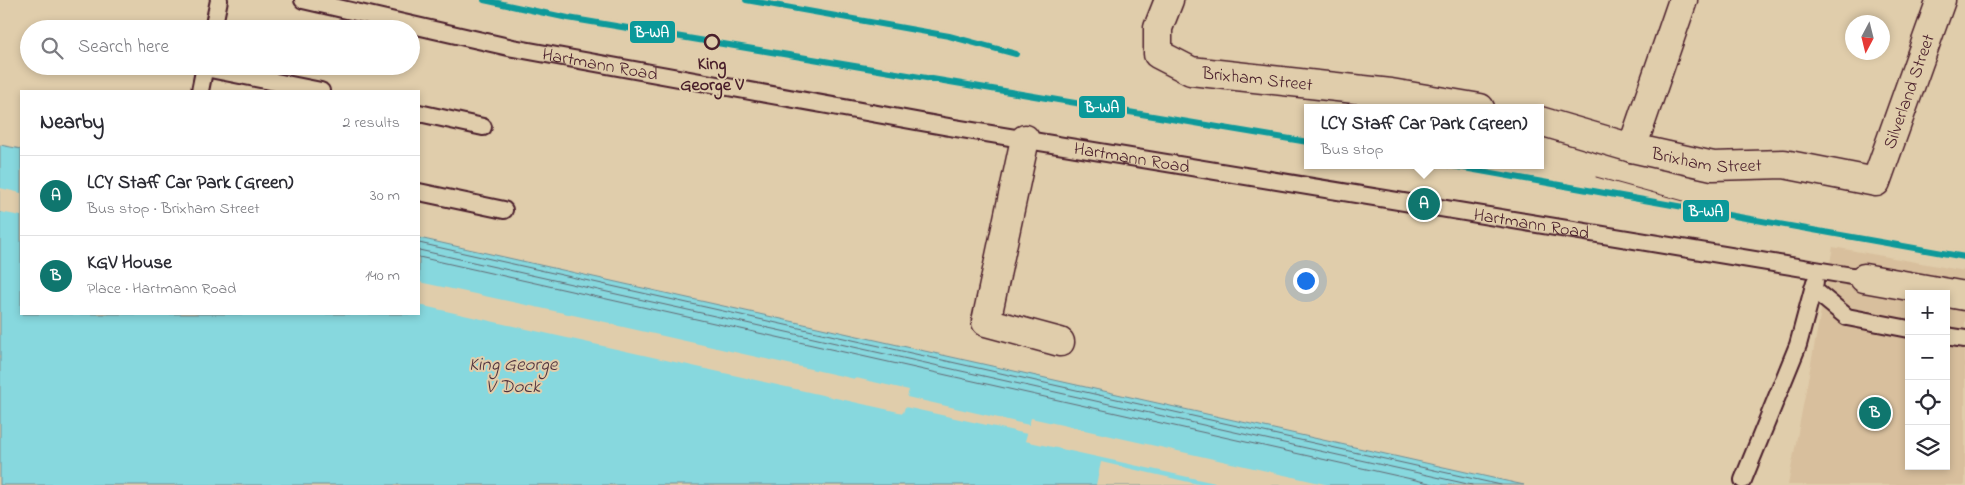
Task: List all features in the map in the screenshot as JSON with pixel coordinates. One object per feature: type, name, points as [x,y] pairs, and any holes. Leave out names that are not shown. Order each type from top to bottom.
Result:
[{"type":"street","name":"Brixham Street","points":[[1169,0],[1158,28],[1158,54],[1191,71],[1391,93],[1456,104]]},
{"type":"street","points":[[1632,148],[1683,0]]},
{"type":"street","name":"Silverland Street","points":[[1876,182],[1941,0]]},
{"type":"street","name":"Brixham Street","points":[[1544,122],[1632,148],[1713,166],[1784,164],[1876,182]]},
{"type":"street","points":[[1025,139],[986,322],[1060,342]]},
{"type":"street","name":"Hartmann Road","points":[[1864,278],[1965,296]]},
{"type":"lane","points":[[215,20],[219,0]]},
{"type":"lane","name":"Hartmann Road","points":[[303,0],[391,20]]},
{"type":"lane","name":"Hartmann Road","points":[[420,27],[514,48],[1025,139],[1864,278]]},
{"type":"lane","points":[[200,90],[203,75]]},
{"type":"lane","points":[[244,75],[316,90]]},
{"type":"lane","points":[[420,113],[483,127]]},
{"type":"lane","points":[[420,192],[504,210]]},
{"type":"lane","points":[[1743,480],[1798,346],[1819,270]]},
{"type":"lane","points":[[1813,289],[1847,317],[1905,327]]},
{"type":"lane","points":[[1950,337],[1965,339]]},
{"type":"shaded area","points":[[1833,247],[1965,271],[1965,485],[1788,485]]},
{"type":"water","name":"King George V Dock","points":[[0,145],[20,149],[20,315],[420,315],[420,238],[1524,485],[0,485]]},
{"type":"pier","points":[[0,188],[20,193],[20,216],[0,212]]},
{"type":"pier","points":[[420,282],[909,390],[907,397],[1029,425],[1031,418],[1329,485],[1224,485],[1025,441],[1027,434],[905,407],[903,413],[420,305]]},
{"type":"pier","points":[[1101,462],[1202,485],[1096,485]]},
{"type":"tram line","points":[[1299,140],[1304,141]]},
{"type":"tram line","points":[[1596,177],[1753,220]]},
{"type":"transit line","name":"B-WA","points":[[484,0],[568,18],[1304,141]]},
{"type":"transit line","name":"B-WA","points":[[746,0],[949,36],[1016,54]]},
{"type":"transit line","name":"B-WA","points":[[1470,169],[1965,257]]},
{"type":"place","name":"King George V","points":[[712,42]]},
{"type":"place","name":"LCY Staff Car Park (Green)","points":[[1424,204]]},
{"type":"place","name":"KGV House","points":[[1875,413]]}]
